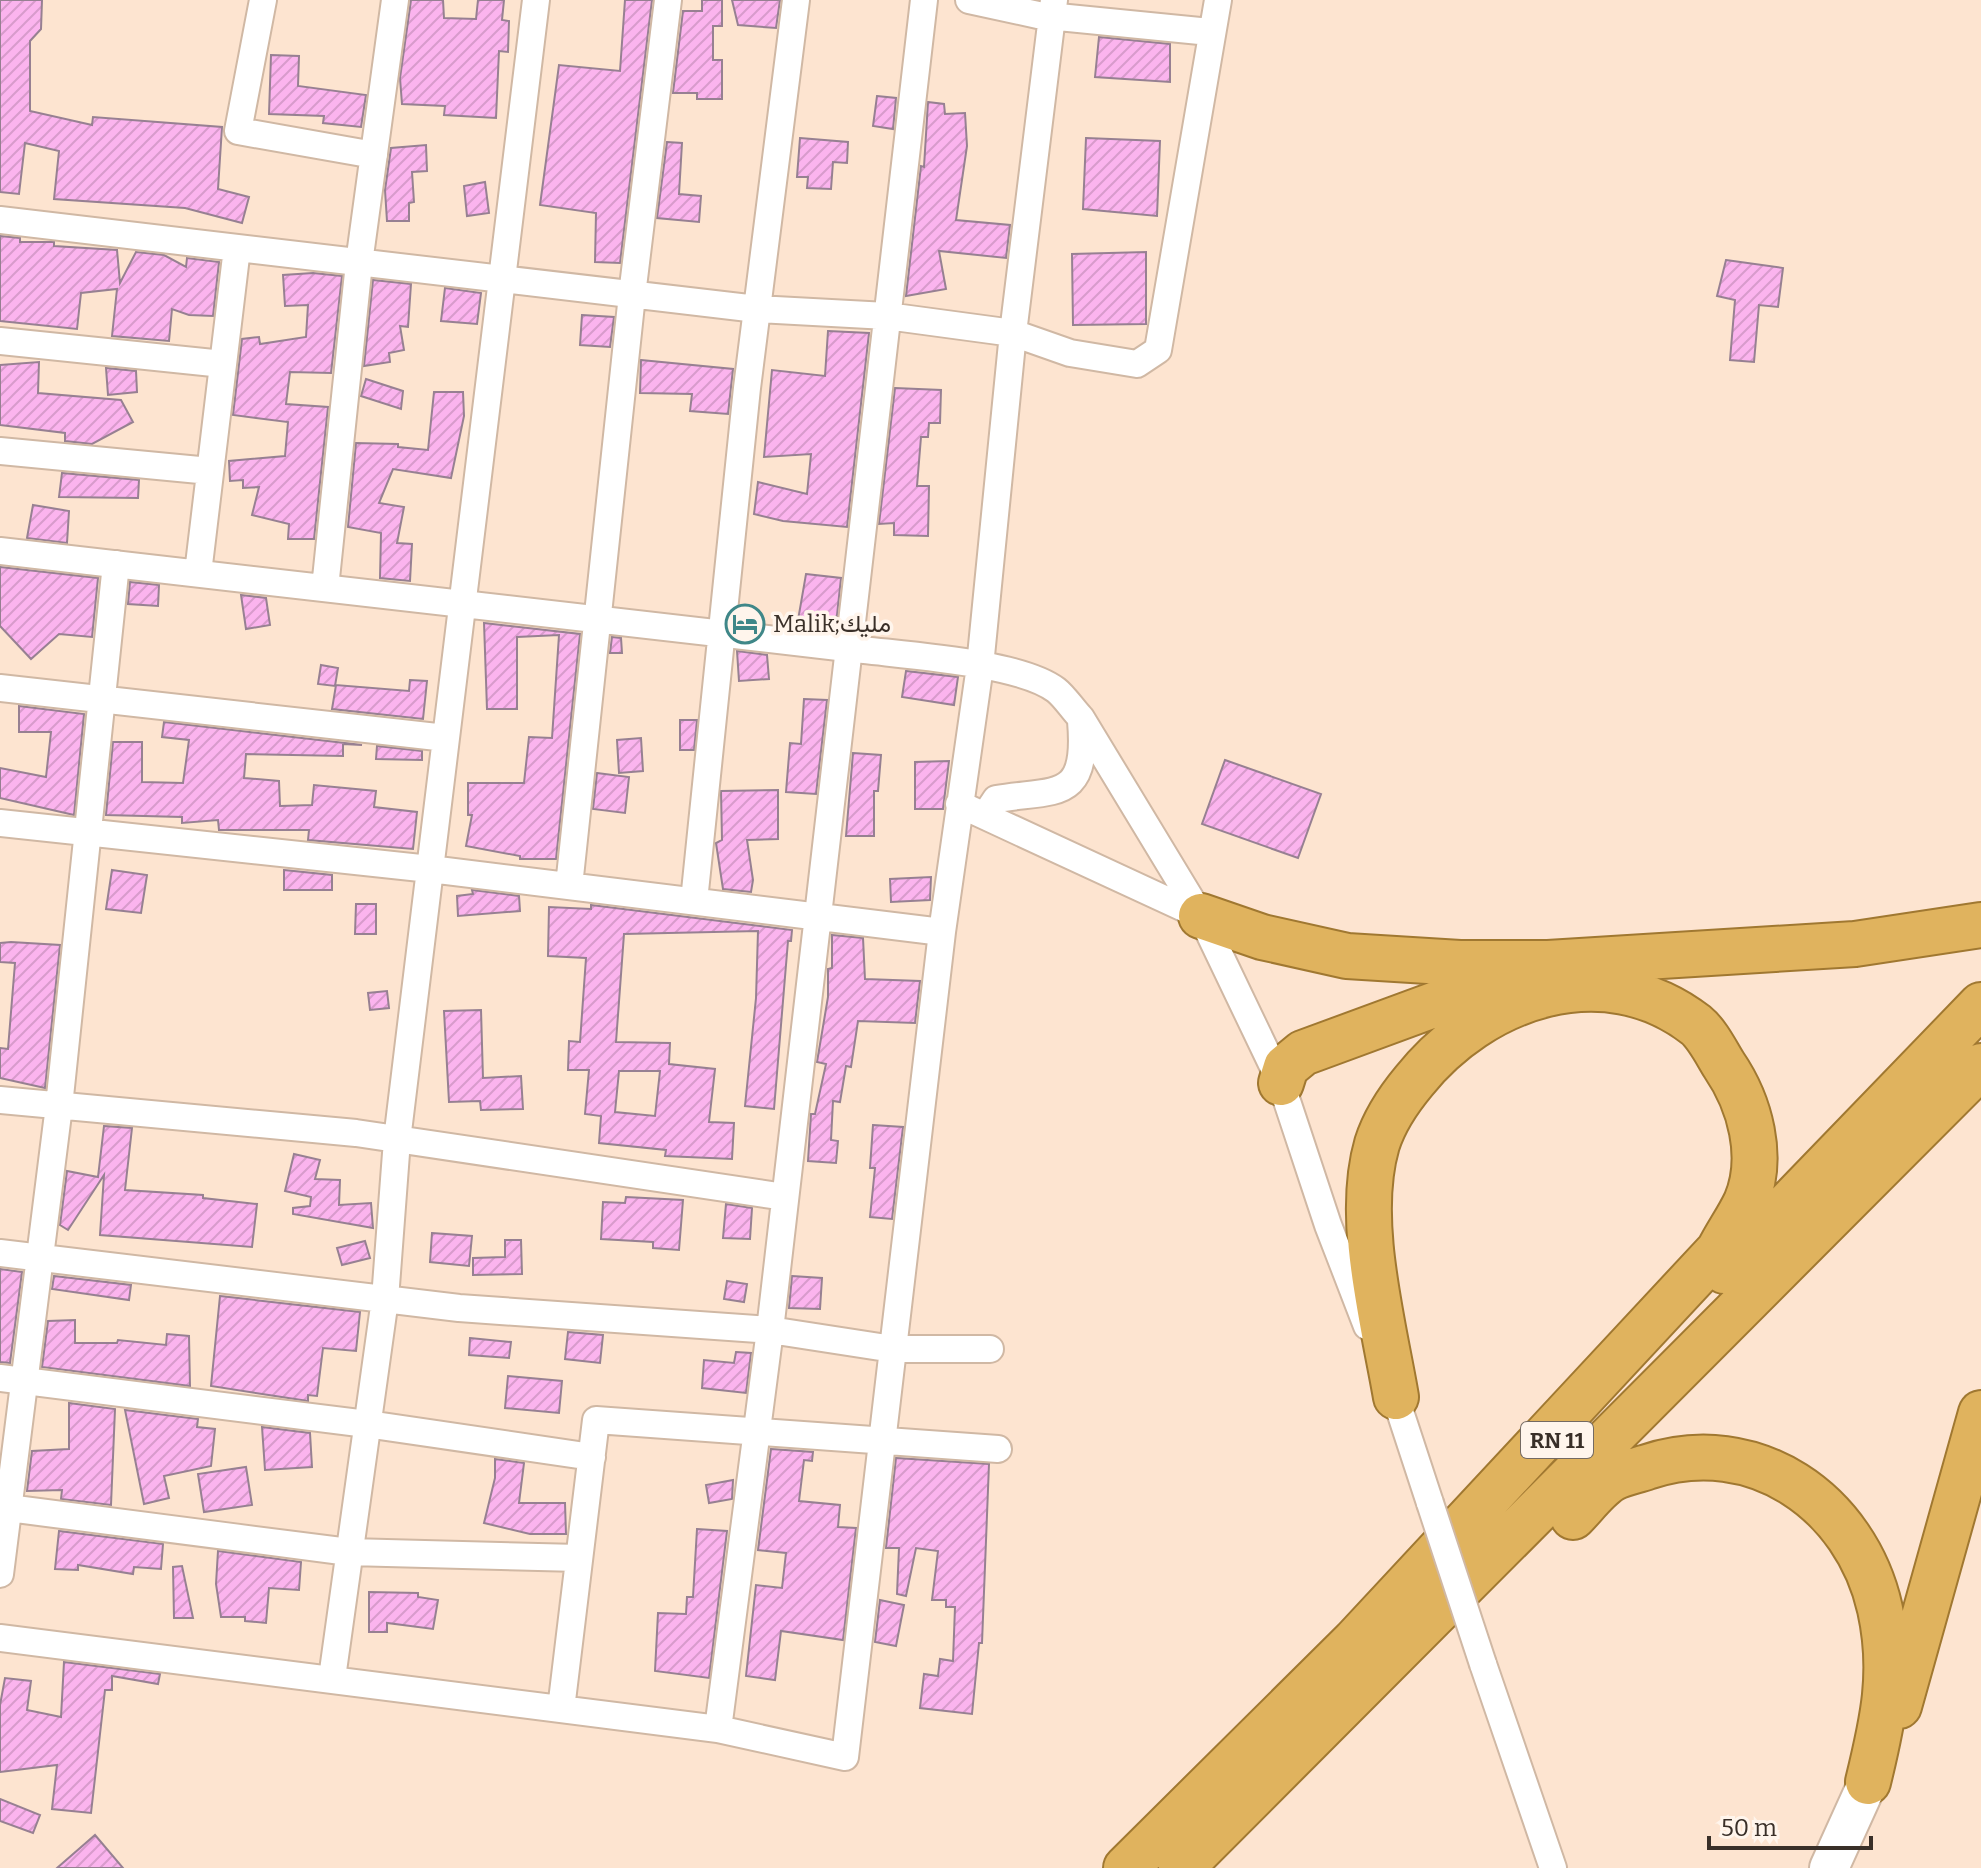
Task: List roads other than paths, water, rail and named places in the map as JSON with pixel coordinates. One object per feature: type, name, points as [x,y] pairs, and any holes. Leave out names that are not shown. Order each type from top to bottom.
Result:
[{"type":"highway","points":[[1201,916],[1262,937],[1347,956],[1460,963],[1548,963],[1855,944],[1981,925]]},
{"type":"highway","points":[[1281,1083],[1286,1067],[1303,1053],[1548,963]]},
{"type":"highway","points":[[1353,1643],[1719,1250],[1739,1213],[1756,1160],[1743,1093],[1698,1027],[1652,998],[1627,992],[1602,987],[1545,992],[1481,1018],[1437,1052],[1400,1098],[1378,1143],[1369,1193],[1375,1274],[1396,1397]]},
{"type":"highway","name":"RN 11","points":[[1126,1868],[1742,1253],[1981,1005]]},
{"type":"highway","name":"RN 11","points":[[1183,1868],[1981,1066]]},
{"type":"highway","points":[[1868,1782],[1897,1714],[1981,1413]]},
{"type":"highway","points":[[1183,1868],[1493,1593],[1612,1479],[1684,1456],[1736,1460],[1789,1478],[1830,1511],[1858,1551],[1880,1607],[1888,1667],[1886,1711],[1868,1782]]},
{"type":"main road","points":[[1829,1868],[1868,1782]]},
{"type":"street","points":[[263,0],[238,131],[374,155]]},
{"type":"street","points":[[325,588],[359,263],[395,0]]},
{"type":"street","points":[[332,1678],[385,1299],[397,1140],[536,0]]},
{"type":"street","points":[[569,886],[632,295],[668,0]]},
{"type":"street","points":[[694,901],[757,309],[796,0]]},
{"type":"street","points":[[718,1729],[770,1330],[924,0]]},
{"type":"street","points":[[969,0],[1095,10],[1210,32]]},
{"type":"street","points":[[0,220],[757,309],[887,316],[1013,333],[1070,353],[1137,364],[1158,350],[1210,32],[1218,0]]},
{"type":"street","points":[[0,1638],[718,1729],[845,1757],[942,932],[980,666],[1013,333],[1053,8]]},
{"type":"street","points":[[198,573],[237,248]]},
{"type":"street","points":[[0,341],[223,364]]},
{"type":"street","points":[[0,451],[210,471]]},
{"type":"street","points":[[0,551],[847,648],[980,666],[1023,676],[1055,689],[1081,718],[1201,916],[1281,1083],[1328,1225],[1396,1397],[1553,1868]]},
{"type":"street","points":[[0,1574],[12,1380],[39,1257],[59,1106],[116,564]]},
{"type":"street","points":[[0,688],[446,738]]},
{"type":"street","points":[[986,814],[996,799],[1053,794],[1067,785],[1079,768],[1083,750],[1081,718]]},
{"type":"street","points":[[959,804],[1201,916]]},
{"type":"street","points":[[0,823],[430,869],[942,932]]},
{"type":"street","points":[[0,1100],[397,1140],[785,1197]]},
{"type":"street","points":[[0,1253],[385,1299],[770,1330],[893,1349],[990,1349]]},
{"type":"street","points":[[12,1380],[367,1424],[592,1457]]},
{"type":"street","points":[[561,1709],[596,1420],[998,1449]]},
{"type":"street","points":[[4,1508],[349,1552],[579,1558]]},
{"type":"place","name":"Malik;مليك","points":[[745,624]]}]
